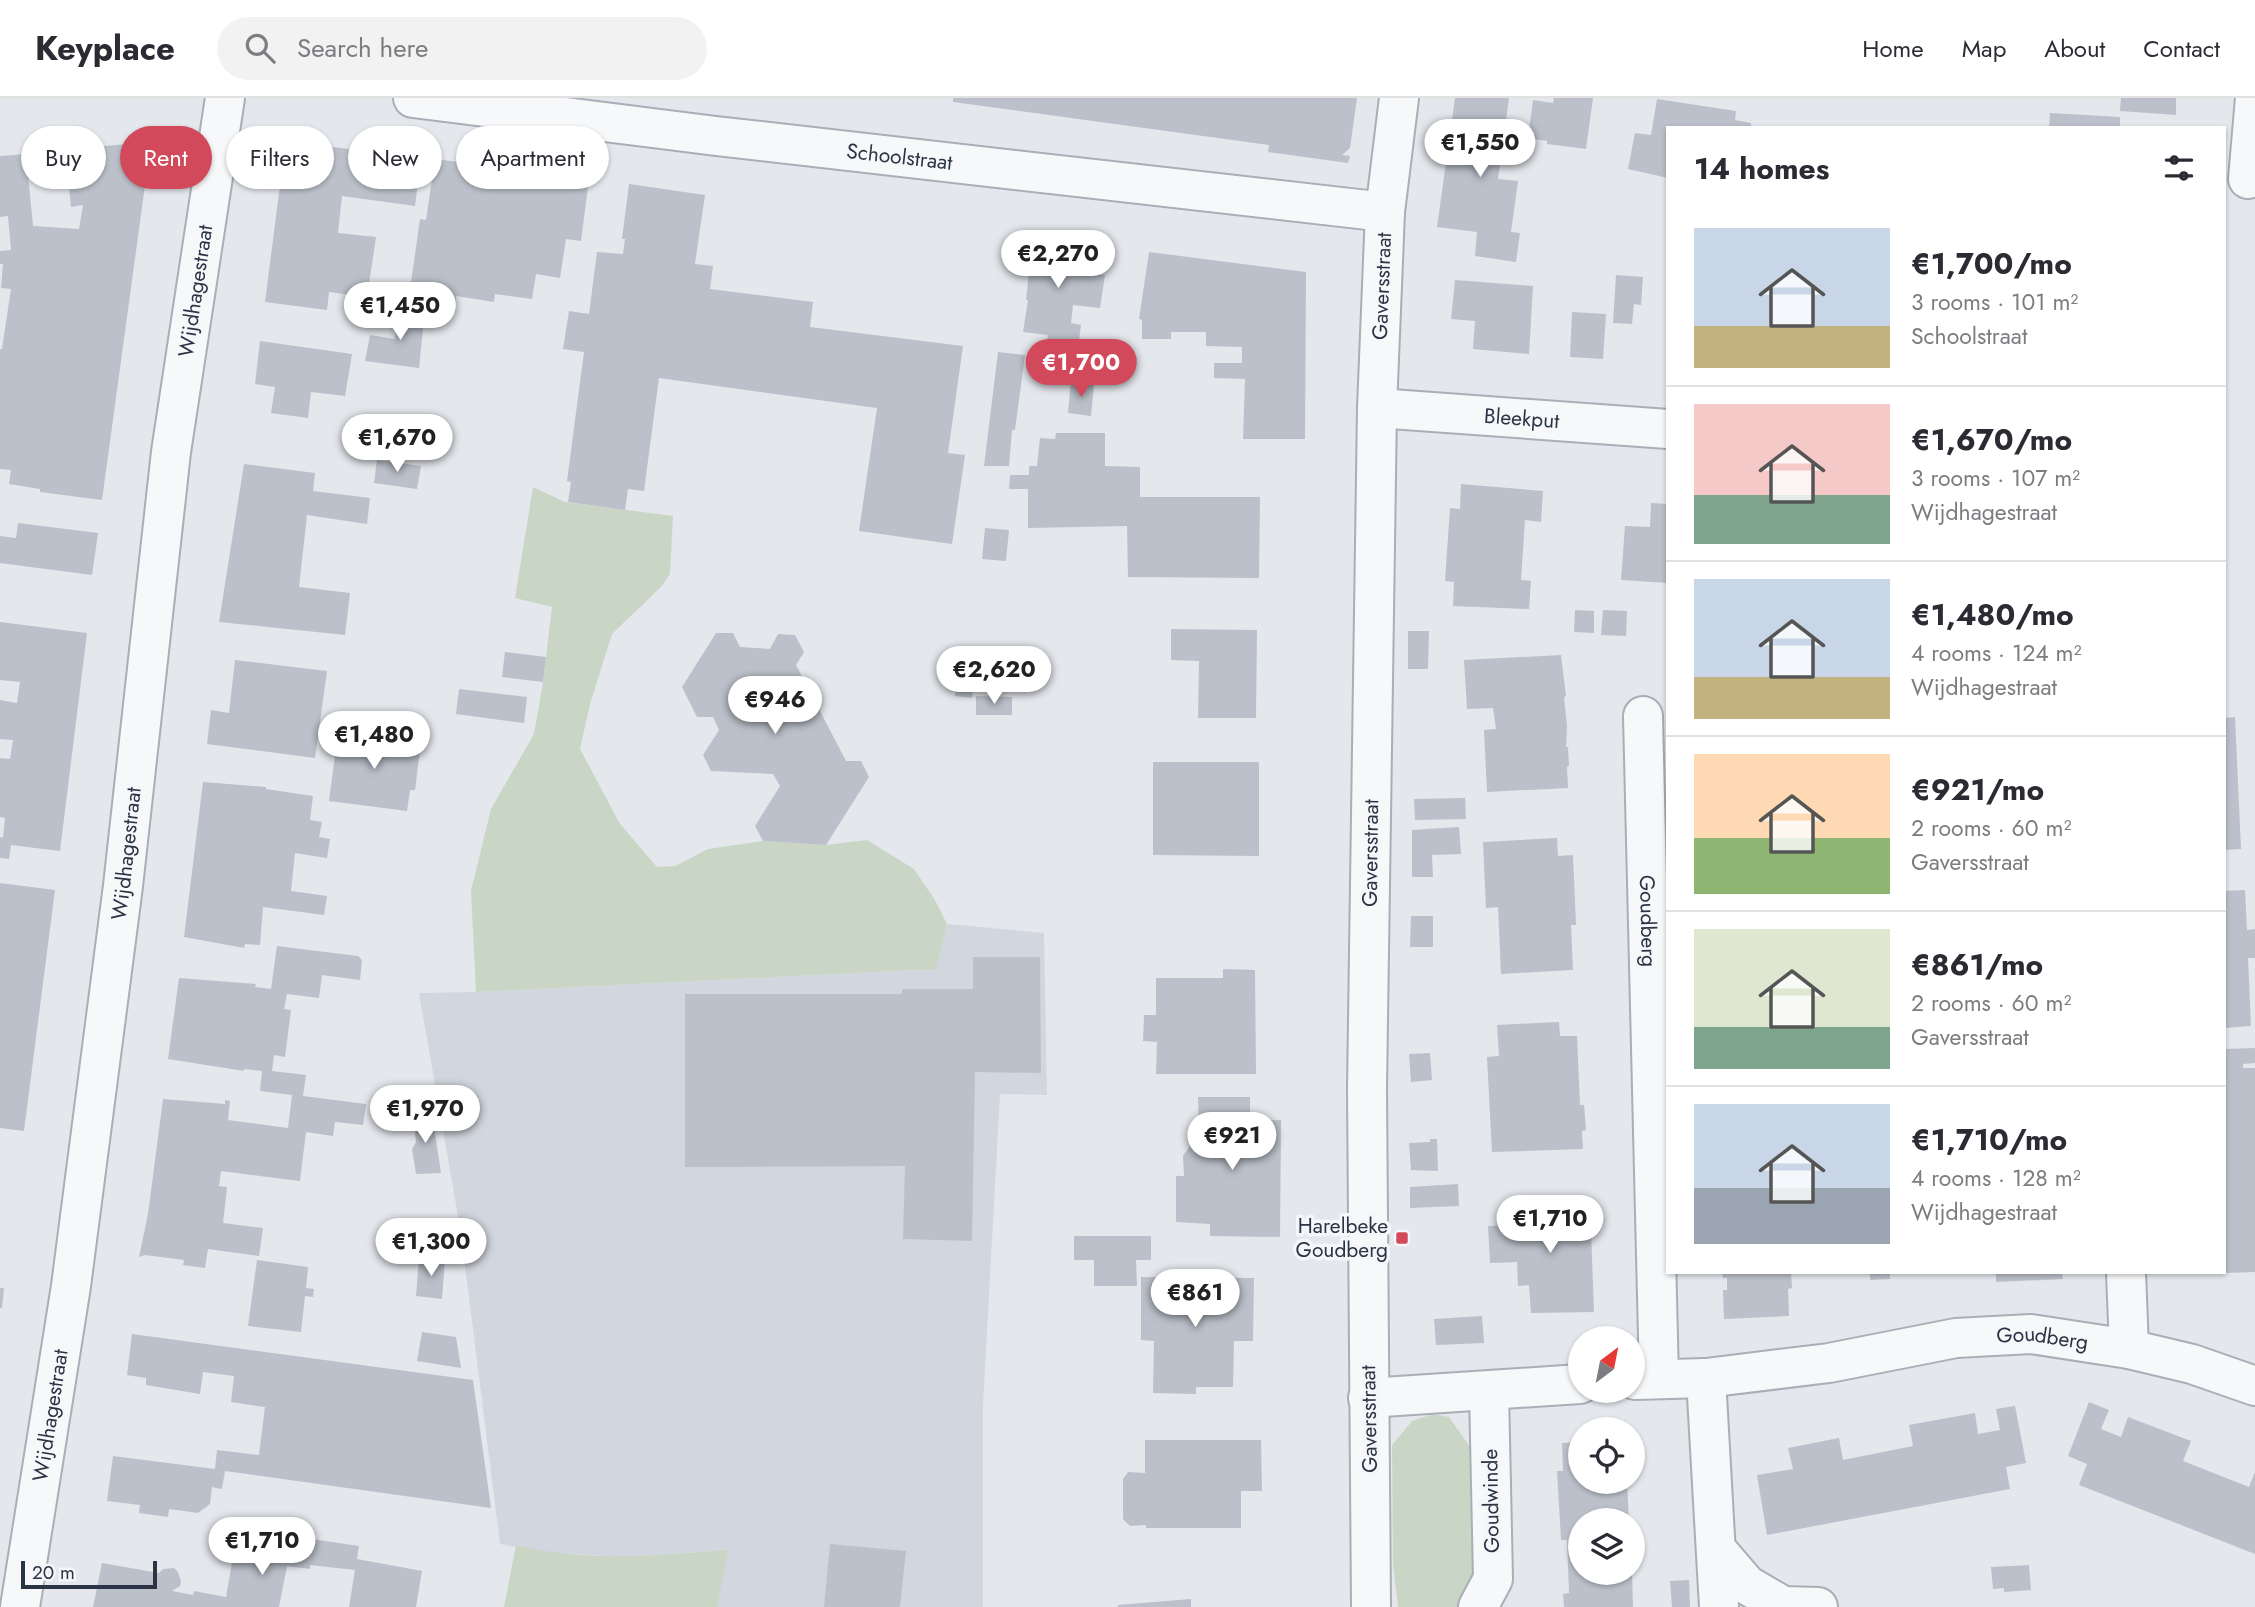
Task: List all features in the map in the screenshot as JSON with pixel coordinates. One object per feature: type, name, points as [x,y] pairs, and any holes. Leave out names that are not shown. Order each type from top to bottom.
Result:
[{"type":"street","name":"Wijdhagestraat","points":[[20,1607],[71,1286],[122,886],[171,452],[225,98]]},
{"type":"street","name":"Schoolstraat","points":[[413,98],[1385,212]]},
{"type":"street","name":"Gaversstraat","points":[[1371,1607],[1367,1089],[1377,408],[1385,212],[1399,98]]},
{"type":"street","points":[[2242,181],[2255,98]]},
{"type":"street","name":"Bleekput","points":[[1377,408],[1666,429]]},
{"type":"street","name":"Goudberg","points":[[1643,716],[1646,1379],[1706,1378],[1829,1363],[1956,1338],[2031,1334],[2129,1349],[2192,1364],[2255,1386]]},
{"type":"street","points":[[2126,1274],[2129,1349]]},
{"type":"street","points":[[1706,1378],[1719,1607]]},
{"type":"street","points":[[1368,1398],[1568,1385]]},
{"type":"street","name":"Goudwinde","points":[[1478,1607],[1493,1580],[1489,1391]]},
{"type":"street","points":[[1716,1549],[1747,1585],[1783,1606],[1818,1607]]},
{"type":"shaded area","points":[[947,924],[1044,933],[1047,1095],[1000,1094],[983,1404],[983,1607],[717,1607],[727,1550],[629,1557],[546,1553],[500,1544],[461,1233],[419,993],[935,969]]},
{"type":"green space","points":[[533,487],[565,502],[673,516],[670,574],[661,587],[612,634],[590,704],[580,749],[620,824],[657,867],[675,866],[708,849],[763,841],[826,845],[867,840],[914,869],[935,900],[947,924],[936,969],[476,992],[471,891],[491,809],[534,734],[552,607],[515,598]]},
{"type":"green space","points":[[1433,1414],[1449,1417],[1470,1447],[1476,1581],[1458,1607],[1398,1607],[1393,1564],[1392,1445],[1412,1421]]},
{"type":"green space","points":[[516,1545],[542,1551],[595,1556],[728,1550],[717,1607],[504,1607]]},
{"type":"building","points":[[953,98],[1357,98],[1350,148],[1342,155],[1350,156],[1348,163],[1268,152],[1269,145],[953,102]]},
{"type":"building","points":[[1455,98],[1509,98],[1498,179],[1518,181],[1511,232],[1520,233],[1516,262],[1475,256],[1477,232],[1437,227]]},
{"type":"building","points":[[1554,98],[1593,98],[1586,149],[1547,144],[1547,141],[1528,138],[1533,100],[1553,103]]},
{"type":"building","points":[[2121,98],[2176,98],[2176,115],[2120,111]]},
{"type":"building","points":[[1657,99],[1736,111],[1735,120],[1751,123],[1751,126],[1666,126],[1666,178],[1628,169],[1635,133],[1651,135]]},
{"type":"building","points":[[2050,113],[2120,117],[2120,126],[2049,126]]},
{"type":"building","points":[[120,145],[120,189],[144,189],[102,500],[40,492],[40,489],[9,484],[11,470],[0,469],[0,349],[11,289],[1,288],[3,264],[0,264],[0,251],[11,250],[8,216],[0,217],[0,156],[21,154],[21,189],[29,189],[33,226],[79,229],[83,205],[71,207],[69,189],[106,189],[106,146]]},
{"type":"building","points":[[334,147],[348,149],[348,189],[417,189],[415,206],[342,196],[338,233],[376,237],[367,297],[329,292],[327,310],[265,302],[279,189],[334,189]]},
{"type":"building","points":[[442,160],[456,162],[456,189],[588,189],[581,241],[566,239],[560,278],[536,274],[532,299],[495,294],[494,302],[456,296],[455,309],[408,303],[420,219],[426,220],[431,189],[442,189]]},
{"type":"building","points":[[629,184],[705,195],[695,264],[713,266],[710,289],[813,302],[810,327],[963,346],[948,453],[965,455],[952,544],[859,531],[877,408],[659,378],[644,491],[628,489],[625,510],[568,502],[571,482],[567,481],[584,352],[563,349],[569,311],[589,314],[597,252],[623,254],[625,239],[622,239]]},
{"type":"building","points":[[1033,234],[1081,240],[1077,272],[1105,275],[1100,308],[1073,305],[1071,323],[1081,325],[1079,340],[1068,339],[1067,353],[1055,350],[1055,346],[1046,346],[1048,335],[1023,332]]},
{"type":"building","points":[[1149,252],[1306,272],[1305,439],[1243,439],[1245,379],[1214,378],[1214,363],[1242,363],[1242,347],[1206,346],[1206,332],[1171,332],[1171,339],[1142,339],[1142,320],[1139,319]]},
{"type":"building","points":[[1616,275],[1643,277],[1641,305],[1634,304],[1632,324],[1613,323]]},
{"type":"building","points":[[1455,280],[1533,286],[1529,354],[1473,349],[1475,321],[1451,319]]},
{"type":"building","points":[[403,306],[425,310],[419,368],[365,361],[370,335],[395,339],[397,320],[401,320]]},
{"type":"building","points":[[1572,312],[1606,314],[1603,359],[1570,357]]},
{"type":"building","points":[[260,341],[352,354],[345,396],[311,392],[308,418],[271,413],[275,387],[255,384]]},
{"type":"building","points":[[998,352],[1025,355],[1015,430],[1012,430],[1009,466],[984,466]]},
{"type":"building","points":[[1071,382],[1094,385],[1091,416],[1068,413]]},
{"type":"building","points":[[1056,433],[1105,433],[1105,466],[1140,467],[1140,497],[1260,497],[1259,578],[1128,577],[1127,526],[1028,528],[1028,489],[1009,489],[1010,475],[1029,475],[1029,466],[1037,466],[1040,438],[1055,439]]},
{"type":"building","points":[[377,460],[421,466],[417,489],[374,483]]},
{"type":"building","points":[[244,464],[315,473],[313,491],[370,498],[367,524],[307,515],[299,587],[350,593],[345,635],[219,622]]},
{"type":"building","points":[[1461,484],[1543,491],[1541,522],[1525,520],[1521,580],[1531,581],[1529,609],[1453,606],[1454,582],[1445,581],[1450,508],[1460,509]]},
{"type":"building","points":[[1651,503],[1666,504],[1666,583],[1621,580],[1625,526],[1650,527]]},
{"type":"building","points":[[18,523],[98,533],[92,575],[0,563],[0,536],[16,538]]},
{"type":"building","points":[[985,528],[1009,530],[1006,561],[982,559]]},
{"type":"building","points":[[1575,610],[1594,611],[1594,633],[1574,632]]},
{"type":"building","points":[[1603,610],[1627,611],[1626,636],[1601,635]]},
{"type":"building","points":[[0,622],[87,633],[60,851],[11,845],[9,859],[0,858],[0,837],[3,838],[5,818],[0,817],[0,758],[10,759],[13,740],[0,739],[0,700],[17,703],[20,682],[0,680]]},
{"type":"building","points":[[1171,629],[1257,630],[1256,718],[1198,718],[1199,661],[1171,660]]},
{"type":"building","points":[[1408,631],[1429,631],[1428,669],[1408,669]]},
{"type":"building","points":[[716,633],[733,633],[740,647],[770,649],[778,634],[795,635],[804,652],[796,665],[846,761],[861,761],[869,777],[826,845],[763,841],[755,826],[780,786],[773,774],[711,771],[703,755],[719,730],[713,717],[697,717],[682,687]]},
{"type":"building","points":[[505,652],[546,657],[543,682],[502,677]]},
{"type":"building","points":[[1561,655],[1566,696],[1568,788],[1487,792],[1484,730],[1496,729],[1493,708],[1467,709],[1464,660]]},
{"type":"building","points":[[235,660],[327,671],[315,758],[207,744],[211,710],[229,713]]},
{"type":"building","points":[[958,667],[976,668],[972,698],[955,696]]},
{"type":"building","points":[[459,689],[527,697],[524,723],[456,714]]},
{"type":"building","points":[[976,696],[1012,697],[1012,715],[976,715]]},
{"type":"building","points":[[2235,717],[2241,849],[2226,850],[2226,718]]},
{"type":"building","points":[[338,732],[421,742],[415,790],[410,790],[407,811],[329,801]]},
{"type":"building","points":[[1153,762],[1259,762],[1259,856],[1153,855]]},
{"type":"building","points":[[203,782],[266,787],[313,796],[310,820],[322,822],[319,837],[330,839],[327,858],[295,853],[291,891],[327,896],[324,915],[263,907],[260,945],[245,944],[244,948],[184,937]]},
{"type":"building","points":[[1465,798],[1466,819],[1415,820],[1414,799]]},
{"type":"building","points":[[1459,827],[1461,854],[1432,855],[1433,877],[1412,877],[1412,830]]},
{"type":"building","points":[[1557,838],[1558,856],[1573,855],[1576,925],[1571,925],[1573,970],[1501,974],[1498,907],[1486,908],[1483,842]]},
{"type":"building","points":[[0,883],[55,890],[24,1131],[0,1128]]},
{"type":"building","points":[[2245,890],[2247,930],[2255,929],[2255,958],[2248,958],[2251,1026],[2226,1028],[2226,891]]},
{"type":"building","points":[[1411,916],[1433,916],[1433,947],[1410,947]]},
{"type":"building","points":[[277,946],[358,956],[362,960],[360,980],[322,975],[319,998],[287,994],[284,1009],[291,1010],[285,1057],[274,1055],[272,1071],[306,1075],[303,1096],[366,1104],[363,1125],[335,1122],[333,1136],[306,1132],[300,1181],[221,1171],[219,1186],[227,1187],[223,1223],[263,1228],[259,1256],[208,1249],[205,1268],[183,1265],[184,1260],[145,1255],[139,1257],[148,1214],[163,1099],[225,1104],[225,1100],[230,1101],[228,1120],[288,1128],[292,1095],[260,1091],[262,1071],[244,1071],[168,1059],[179,978],[256,984],[255,987],[271,989]]},
{"type":"building","points":[[973,957],[1040,957],[1041,1073],[975,1072],[972,1241],[903,1239],[905,1166],[685,1167],[685,994],[902,994],[902,989],[973,989]]},
{"type":"building","points":[[1223,969],[1255,970],[1256,1074],[1156,1074],[1157,1042],[1143,1041],[1144,1015],[1156,1015],[1156,978],[1223,978]]},
{"type":"building","points":[[1559,1022],[1560,1036],[1577,1036],[1580,1105],[1584,1105],[1586,1130],[1582,1131],[1583,1149],[1492,1152],[1487,1057],[1499,1056],[1497,1025]]},
{"type":"building","points":[[2255,1048],[2255,1063],[2243,1064],[2243,1068],[2255,1068],[2255,1272],[2226,1273],[2226,1049]]},
{"type":"building","points":[[1430,1053],[1432,1080],[1411,1082],[1409,1054]]},
{"type":"building","points":[[1198,1097],[1250,1097],[1250,1121],[1281,1120],[1280,1237],[1210,1236],[1210,1224],[1176,1222],[1176,1176],[1184,1176],[1183,1156],[1199,1133]]},
{"type":"building","points":[[413,1111],[432,1114],[441,1173],[416,1174],[412,1149],[416,1142]]},
{"type":"building","points":[[1430,1139],[1437,1139],[1438,1171],[1411,1170],[1409,1143],[1430,1142]]},
{"type":"building","points":[[1458,1184],[1459,1206],[1410,1208],[1410,1187]]},
{"type":"building","points":[[1590,1202],[1594,1312],[1531,1313],[1529,1285],[1518,1286],[1517,1262],[1490,1263],[1488,1226],[1513,1225],[1512,1206]]},
{"type":"building","points":[[1074,1236],[1151,1236],[1151,1260],[1136,1260],[1137,1286],[1094,1286],[1094,1260],[1074,1260]]},
{"type":"building","points":[[419,1257],[445,1259],[442,1299],[416,1296]]},
{"type":"building","points":[[257,1260],[308,1267],[306,1288],[314,1289],[313,1297],[305,1296],[301,1332],[248,1326]]},
{"type":"building","points":[[1722,1274],[1791,1274],[1792,1288],[1788,1289],[1789,1316],[1724,1319],[1723,1290],[1727,1290],[1727,1278],[1723,1278]]},
{"type":"building","points":[[1870,1274],[1890,1274],[1890,1279],[1870,1280]]},
{"type":"building","points":[[1996,1274],[2062,1274],[2063,1279],[1996,1282]]},
{"type":"building","points":[[1141,1277],[1254,1278],[1253,1341],[1234,1341],[1233,1387],[1196,1387],[1196,1394],[1153,1393],[1154,1341],[1141,1340]]},
{"type":"building","points":[[0,1288],[4,1288],[2,1308],[0,1308]]},
{"type":"building","points":[[1482,1316],[1484,1343],[1436,1345],[1434,1319]]},
{"type":"building","points":[[422,1332],[456,1337],[461,1368],[417,1361]]},
{"type":"building","points":[[132,1334],[473,1380],[491,1508],[225,1471],[222,1489],[212,1487],[210,1504],[198,1513],[169,1509],[168,1517],[139,1513],[140,1505],[107,1501],[113,1456],[215,1469],[217,1450],[259,1455],[265,1407],[231,1402],[234,1376],[203,1372],[200,1394],[146,1385],[146,1378],[127,1375]]},
{"type":"building","points":[[2089,1402],[2109,1410],[2101,1429],[2121,1437],[2128,1417],[2191,1441],[2183,1461],[2249,1487],[2255,1472],[2255,1554],[2079,1485],[2087,1464],[2068,1456]]},
{"type":"building","points":[[2015,1406],[2026,1463],[2006,1467],[2010,1489],[1767,1535],[1757,1475],[1793,1469],[1788,1448],[1839,1438],[1843,1460],[1913,1446],[1909,1425],[1975,1413],[1978,1434],[2000,1430],[1996,1409]]},
{"type":"building","points":[[1145,1440],[1261,1440],[1262,1491],[1241,1491],[1241,1528],[1130,1526],[1123,1519],[1123,1479],[1128,1472],[1145,1473]]},
{"type":"building","points":[[1562,1443],[1568,1443],[1568,1494],[1628,1494],[1628,1508],[1568,1508],[1568,1566],[1567,1540],[1561,1540],[1557,1471],[1563,1471]]},
{"type":"building","points":[[238,1528],[359,1546],[357,1559],[422,1571],[416,1607],[349,1607],[355,1570],[310,1565],[310,1569],[287,1566],[279,1607],[93,1607],[102,1563],[159,1573],[163,1569],[174,1568],[181,1581],[180,1586],[172,1591],[193,1595],[194,1591],[226,1597]]},
{"type":"building","points":[[830,1544],[906,1551],[900,1607],[824,1607]]},
{"type":"building","points":[[2029,1565],[2031,1590],[2004,1592],[2004,1588],[1993,1589],[1991,1567]]},
{"type":"building","points":[[1689,1580],[1690,1607],[1672,1607],[1670,1581]]},
{"type":"building","points":[[1569,1585],[1632,1585],[1633,1607],[1564,1607],[1563,1594],[1569,1593]]},
{"type":"building","points":[[1191,1599],[1191,1607],[1118,1607],[1118,1605]]},
{"type":"place","name":"Harelbeke Goudberg","points":[[1402,1238]]}]
